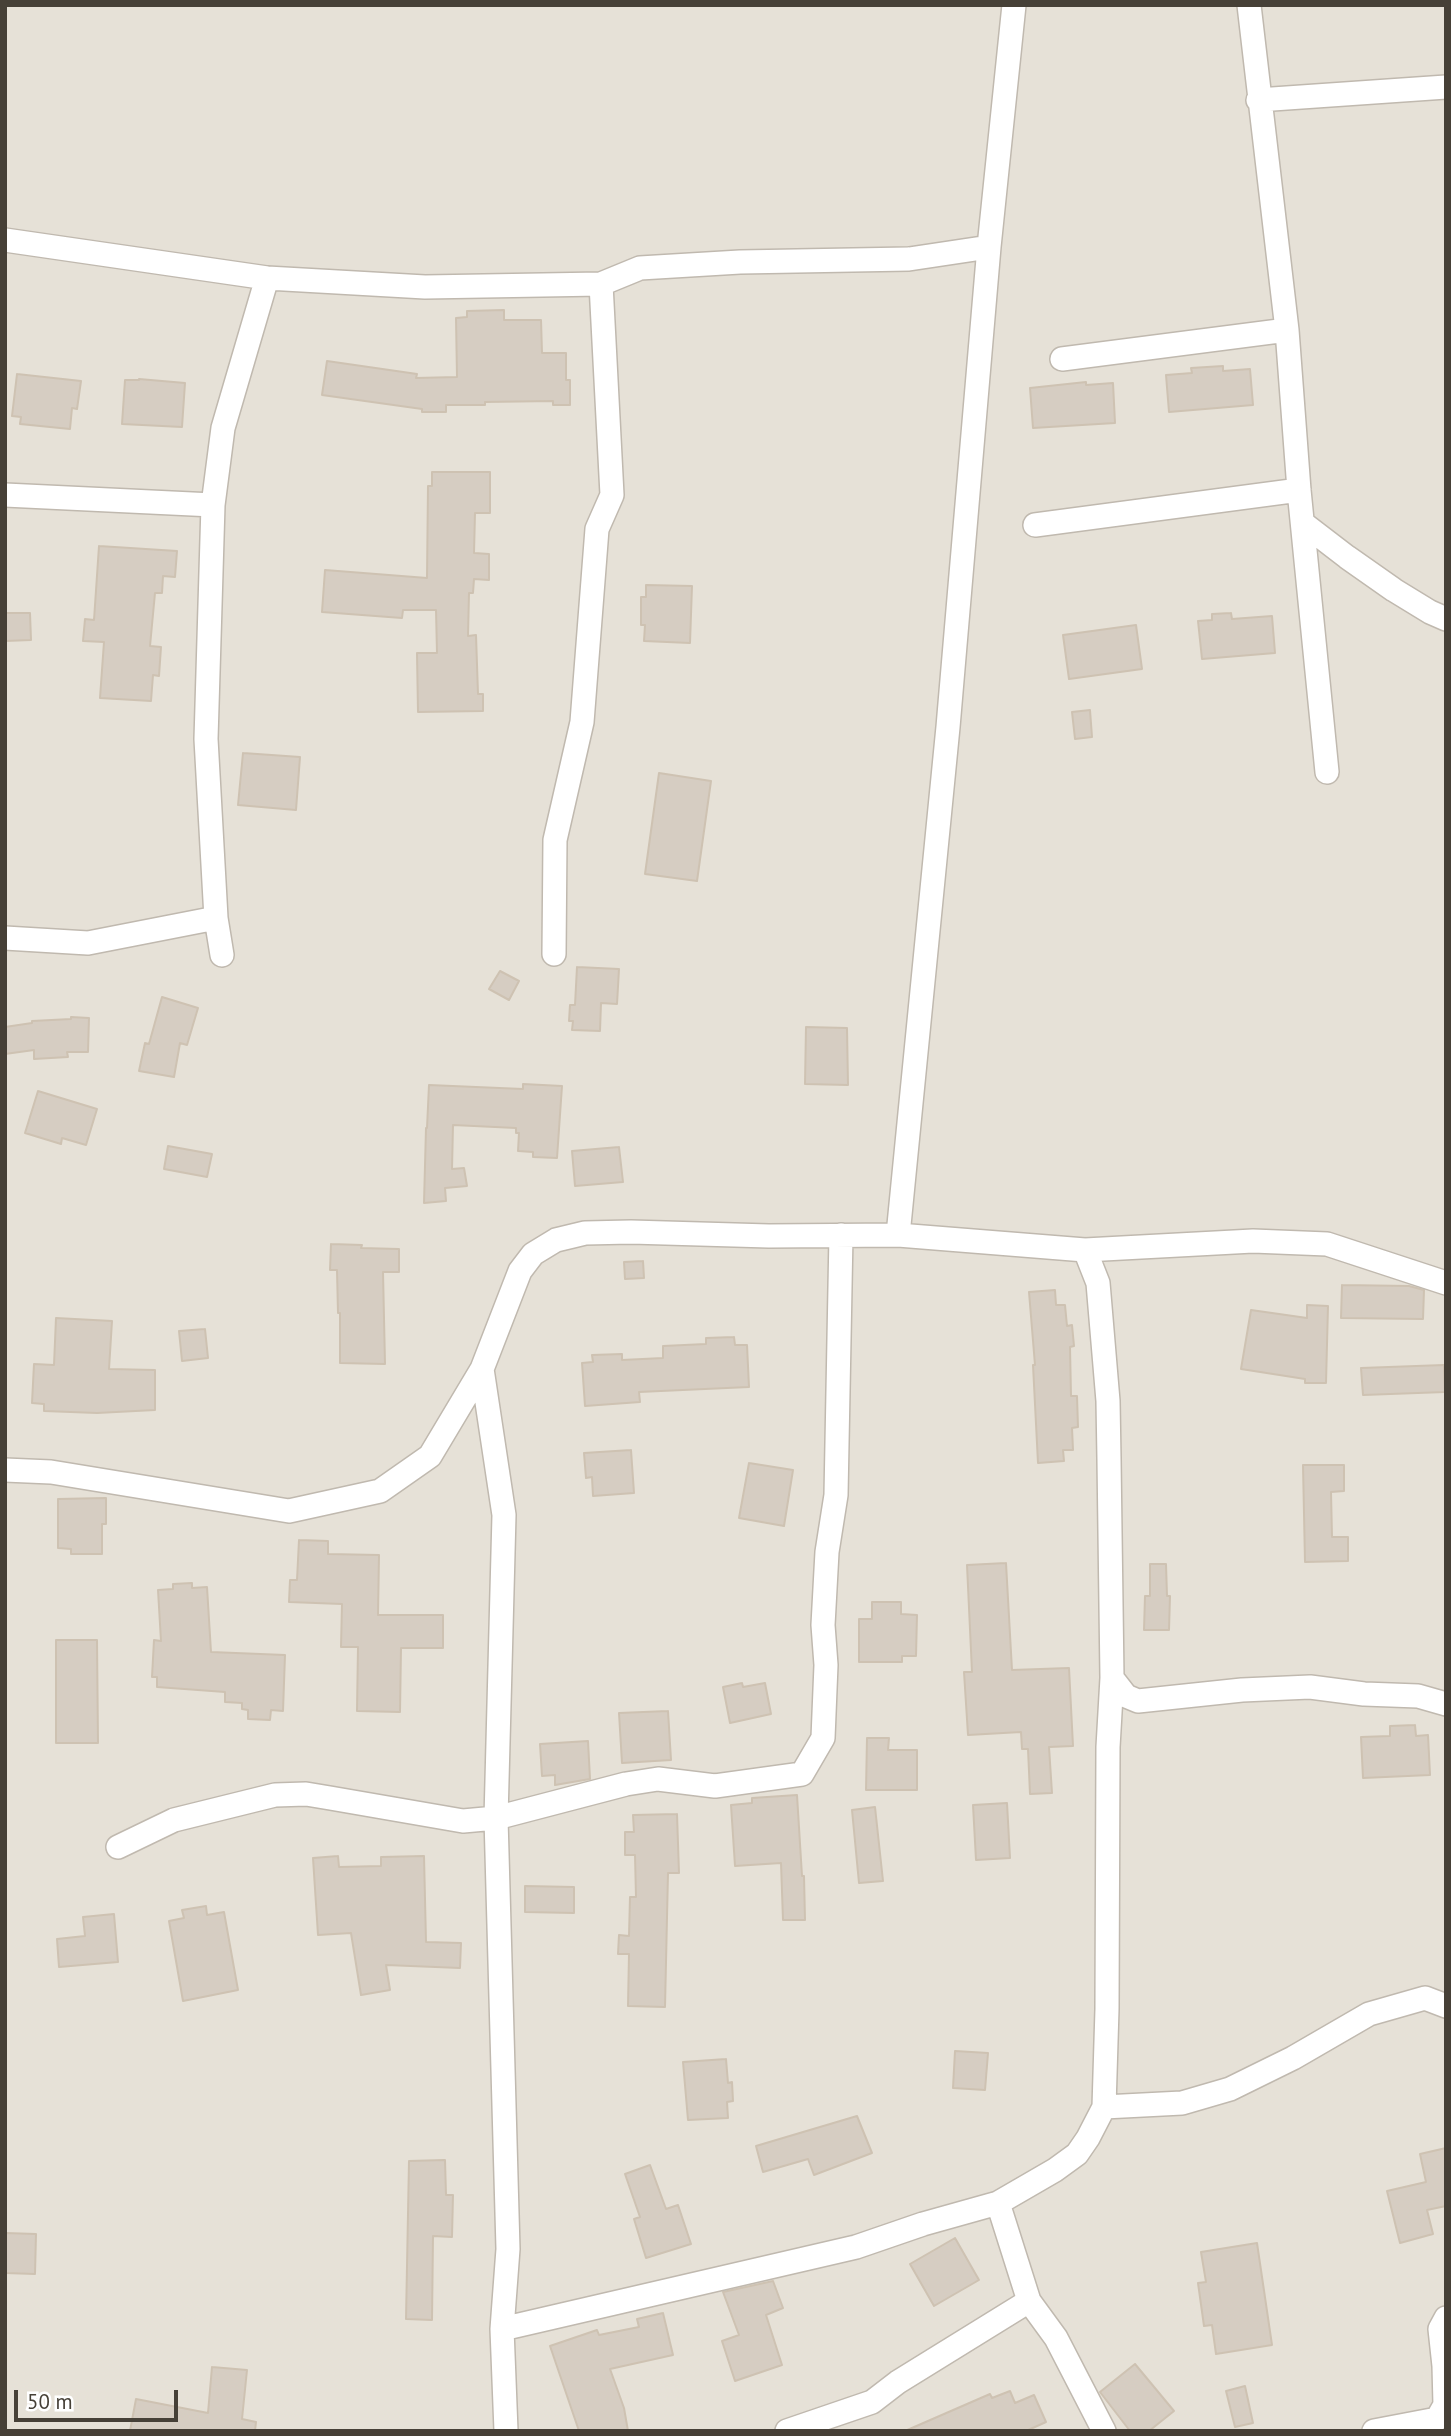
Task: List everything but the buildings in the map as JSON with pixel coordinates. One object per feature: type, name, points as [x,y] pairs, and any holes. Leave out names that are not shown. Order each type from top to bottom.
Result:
[{"type":"street","points":[[898,1236],[948,727],[989,247],[1014,5]]},
{"type":"street","points":[[1249,5],[1287,331],[1326,772]]},
{"type":"street","points":[[1258,100],[1446,87]]},
{"type":"street","points":[[5,240],[267,278],[425,287],[601,284],[640,268],[740,262],[909,260],[989,247]]},
{"type":"street","points":[[222,955],[216,918],[206,739],[213,505],[223,428],[267,278]]},
{"type":"street","points":[[555,954],[555,840],[582,722],[597,529],[612,495],[601,284]]},
{"type":"street","points":[[1062,359],[1287,331]]},
{"type":"street","points":[[1035,526],[1299,490]]},
{"type":"street","points":[[5,495],[213,505]]},
{"type":"street","points":[[1304,524],[1394,590],[1446,619]]},
{"type":"street","points":[[5,938],[88,943],[216,918]]},
{"type":"street","points":[[5,1470],[51,1472],[289,1511],[380,1491],[430,1455],[482,1368],[520,1270],[533,1254],[556,1240],[585,1233],[631,1231],[898,1236],[1085,1250],[1253,1241],[1326,1244],[1446,1283]]},
{"type":"street","points":[[118,1847],[174,1820],[275,1795],[306,1794],[463,1821],[496,1818],[626,1784],[658,1779],[715,1786],[802,1774],[823,1738],[826,1665],[823,1625],[827,1552],[836,1495],[841,1236]]},
{"type":"street","points":[[502,2329],[856,2247],[923,2224],[998,2203],[1055,2170],[1077,2154],[1088,2138],[1104,2107],[1108,1746],[1112,1678],[1108,1401],[1098,1283],[1085,1250]]},
{"type":"street","points":[[482,1368],[504,1515],[496,1818],[508,2249],[502,2329],[506,2431]]},
{"type":"street","points":[[1112,1678],[1126,1696],[1138,1700],[1242,1690],[1310,1687],[1364,1694],[1418,1696],[1446,1704]]},
{"type":"street","points":[[1104,2107],[1182,2103],[1230,2089],[1293,2058],[1369,2014],[1425,1998],[1446,2006]]},
{"type":"street","points":[[998,2203],[1029,2301],[1056,2338],[1104,2431]]},
{"type":"street","points":[[788,2431],[872,2402],[898,2382],[1029,2301]]},
{"type":"street","points":[[1374,2431],[1437,2419],[1446,2406],[1440,2329],[1446,2318]]},
{"type":"shaded area","points":[[5,5],[1446,5],[1446,2431],[5,2431]]}]
